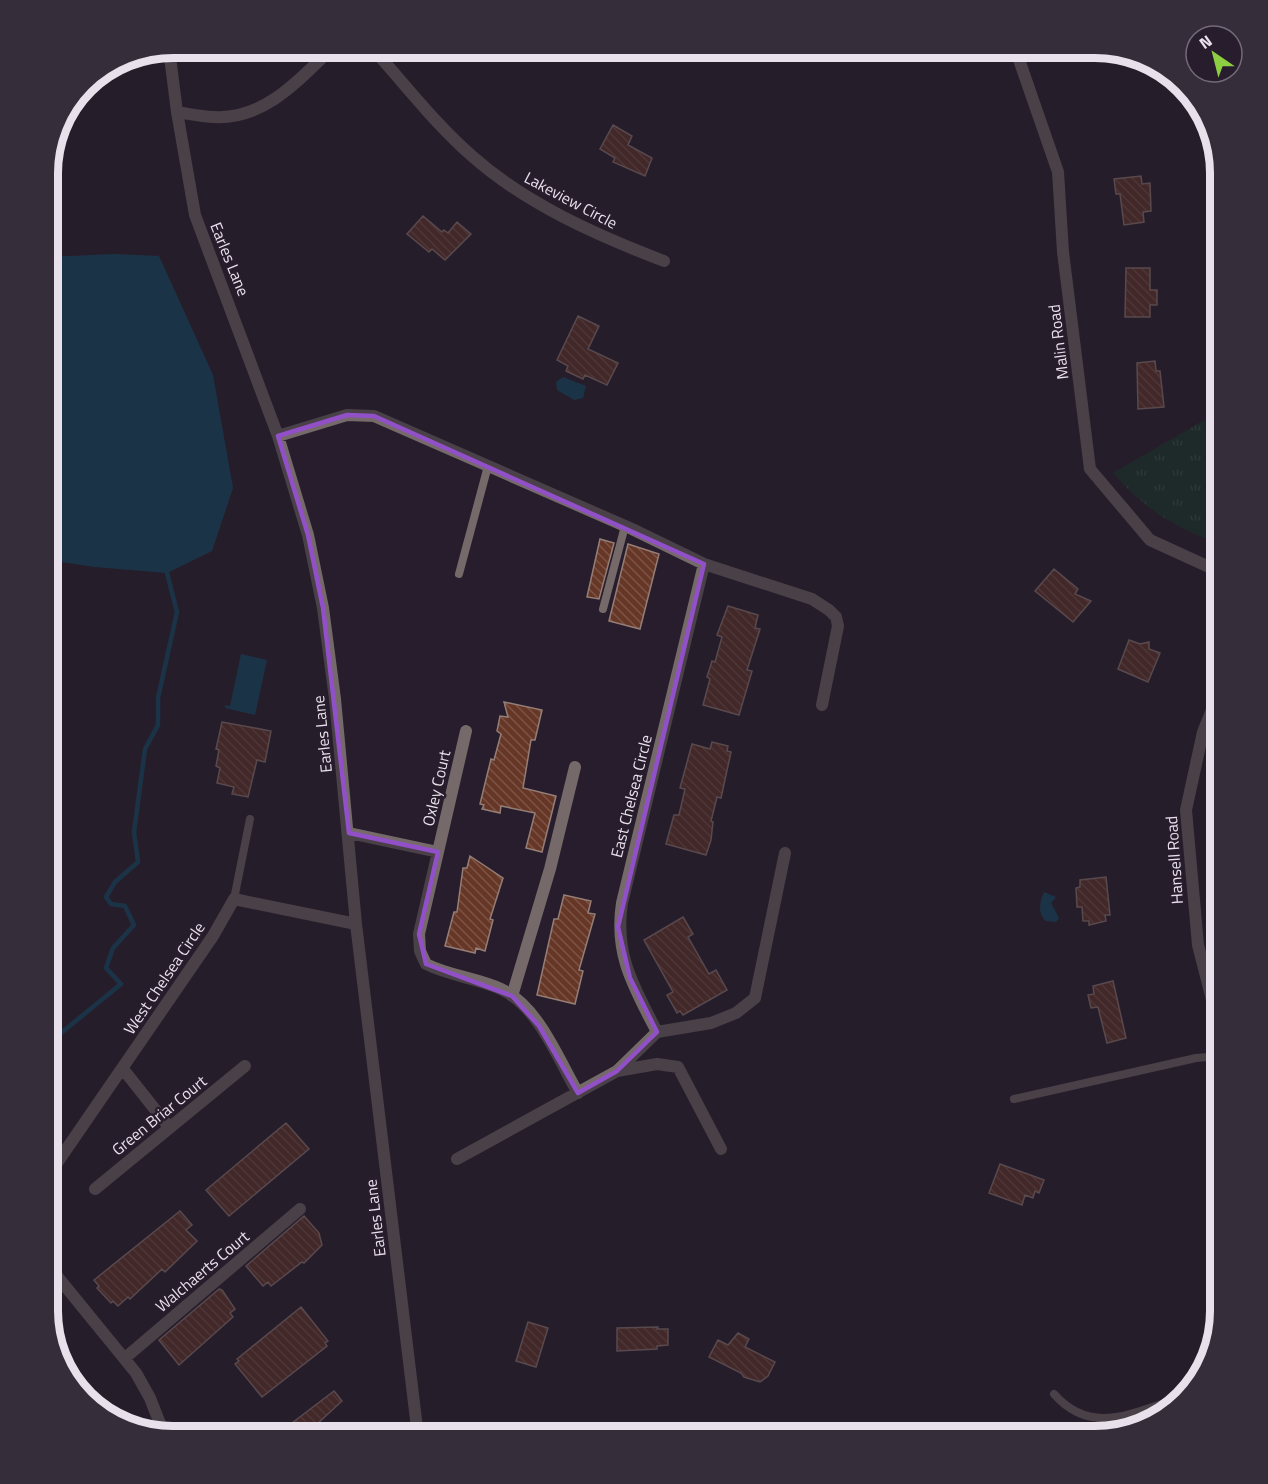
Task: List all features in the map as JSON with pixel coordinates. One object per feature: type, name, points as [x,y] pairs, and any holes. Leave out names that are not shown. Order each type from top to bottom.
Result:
[{"type":"street","name":"Earles Lane","points":[[170,58],[195,215],[278,436],[308,535],[323,608],[349,833],[356,924],[417,1426]]},
{"type":"street","points":[[177,112],[215,117],[250,112],[287,91],[321,58]]},
{"type":"street","name":"Lakeview Circle","points":[[381,58],[472,156],[517,191],[610,240],[664,261]]},
{"type":"street","name":"Malin Road","points":[[1019,59],[1058,172],[1063,252],[1090,469],[1150,540],[1210,567]]},
{"type":"street","points":[[278,436],[346,415],[374,416],[625,526],[704,564],[812,598],[823,604],[836,617],[838,626],[822,705]]},
{"type":"street","name":"East Chelsea Circle","points":[[657,1032],[630,978],[620,945],[618,927],[704,564]]},
{"type":"street","name":"Hansell Road","points":[[1210,715],[1203,732],[1186,810],[1198,945],[1210,992]]},
{"type":"street","name":"Oxley Court","points":[[438,852],[466,732]]},
{"type":"street","points":[[512,996],[550,869],[575,767]]},
{"type":"street","points":[[349,833],[438,852],[419,934],[420,951],[426,964],[442,972],[500,989],[512,996],[539,1026],[578,1094]]},
{"type":"street","points":[[457,1159],[617,1071],[657,1032],[711,1023],[736,1013],[755,998],[785,853]]},
{"type":"street","points":[[234,899],[356,924]]},
{"type":"street","name":"West Chelsea Circle","points":[[58,1162],[213,936],[234,899]]},
{"type":"street","points":[[617,1071],[657,1064],[678,1067],[721,1149]]},
{"type":"street","name":"Green Briar Court","points":[[95,1189],[245,1066]]},
{"type":"street","points":[[123,1069],[169,1127]]},
{"type":"street","name":"Walchaerts Court","points":[[125,1358],[300,1209]]},
{"type":"street","points":[[58,1277],[144,1384],[160,1425]]},
{"type":"lane","points":[[459,574],[488,466]]},
{"type":"lane","points":[[603,609],[625,526]]},
{"type":"lane","points":[[234,899],[250,819]]},
{"type":"lane","points":[[1014,1099],[1196,1058],[1210,1057]]},
{"type":"lane","points":[[1054,1394],[1068,1409],[1085,1417],[1104,1420],[1162,1403]]},
{"type":"highlighted area","points":[[347,415],[374,416],[704,564],[618,927],[630,978],[657,1032],[617,1071],[578,1093],[539,1026],[512,996],[426,964],[419,934],[438,852],[349,833],[323,608],[308,535],[278,436]]},
{"type":"green space","points":[[1210,417],[1210,541],[1174,524],[1150,508],[1113,473]]},
{"type":"water","points":[[114,254],[159,256],[213,375],[233,488],[212,551],[167,573],[59,562],[59,257]]},
{"type":"water","points":[[563,377],[586,386],[583,398],[574,400],[557,390],[556,382]]},
{"type":"water","points":[[241,654],[267,660],[255,715],[225,708],[225,705],[230,706]]},
{"type":"water","points":[[1044,892],[1056,897],[1051,903],[1059,918],[1056,922],[1046,921],[1041,914]]},
{"type":"building","points":[[613,125],[632,136],[628,145],[652,158],[645,176],[613,162],[615,158],[600,149]]},
{"type":"building","points":[[1141,176],[1142,184],[1150,183],[1151,211],[1143,212],[1144,222],[1124,225],[1120,194],[1116,194],[1114,179]]},
{"type":"building","points":[[423,216],[442,232],[444,230],[448,233],[457,222],[471,234],[445,260],[432,249],[429,252],[407,234]]},
{"type":"building","points":[[1126,268],[1150,268],[1150,290],[1157,290],[1157,305],[1150,305],[1150,317],[1125,317]]},
{"type":"building","points":[[578,316],[599,326],[588,349],[618,363],[607,385],[585,375],[583,379],[566,371],[568,366],[557,360]]},
{"type":"building","points":[[1155,361],[1156,371],[1160,371],[1164,407],[1138,409],[1137,363]]},
{"type":"building","points":[[600,539],[614,543],[599,599],[587,597]]},
{"type":"building","points":[[628,544],[659,554],[640,629],[609,621]]},
{"type":"building","points":[[1054,569],[1078,589],[1075,594],[1091,601],[1073,622],[1035,591]]},
{"type":"building","points":[[728,606],[758,615],[755,628],[760,629],[747,670],[752,671],[739,715],[703,705],[710,679],[707,677],[712,661],[715,662],[722,637],[717,635]]},
{"type":"building","points":[[1129,640],[1140,644],[1149,642],[1149,649],[1160,653],[1148,682],[1118,669]]},
{"type":"building","points":[[504,702],[542,710],[535,740],[531,740],[523,788],[556,796],[542,852],[526,848],[535,813],[501,806],[500,813],[482,809],[484,805],[480,804],[491,759],[494,760],[501,734],[497,731],[500,716],[508,717]]},
{"type":"building","points":[[222,722],[271,731],[265,762],[257,760],[248,797],[232,794],[234,787],[217,783],[220,768],[216,766],[219,750],[216,749]]},
{"type":"building","points":[[712,742],[728,746],[727,751],[731,752],[721,798],[717,797],[711,821],[713,822],[711,840],[706,855],[666,844],[674,815],[679,815],[685,789],[680,788],[692,744],[710,749]]},
{"type":"building","points":[[470,856],[503,878],[490,919],[493,920],[485,951],[476,948],[475,953],[445,946],[454,912],[457,912],[463,868],[467,868]]},
{"type":"building","points":[[1106,877],[1110,915],[1105,915],[1106,921],[1089,925],[1089,921],[1083,921],[1082,907],[1077,907],[1076,888],[1080,887],[1080,880]]},
{"type":"building","points":[[564,895],[591,901],[588,913],[595,914],[579,970],[583,971],[575,1004],[537,995],[554,919],[558,919]]},
{"type":"building","points":[[683,917],[693,934],[688,937],[709,974],[716,970],[727,990],[683,1015],[680,1011],[677,1013],[667,995],[673,992],[644,940]]},
{"type":"building","points":[[1113,981],[1126,1038],[1107,1043],[1098,1007],[1091,1008],[1088,995],[1094,994],[1093,986]]},
{"type":"building","points":[[286,1123],[309,1149],[229,1216],[206,1190]]},
{"type":"building","points":[[1000,1164],[1044,1180],[1039,1193],[1035,1191],[1033,1198],[1025,1195],[1022,1205],[989,1193]]},
{"type":"building","points":[[180,1211],[192,1225],[186,1230],[197,1241],[165,1272],[162,1269],[130,1299],[128,1297],[118,1306],[113,1301],[111,1303],[97,1288],[99,1286],[94,1280]]},
{"type":"building","points":[[304,1216],[319,1233],[322,1245],[304,1263],[302,1262],[271,1286],[268,1282],[263,1286],[246,1266]]},
{"type":"building","points":[[219,1289],[235,1309],[230,1313],[233,1317],[179,1365],[159,1340]]},
{"type":"building","points":[[301,1307],[328,1341],[325,1343],[327,1346],[262,1397],[235,1364],[239,1361],[237,1359]]},
{"type":"building","points":[[528,1322],[548,1328],[536,1367],[516,1361]]},
{"type":"building","points":[[658,1327],[657,1329],[668,1329],[668,1345],[657,1346],[657,1349],[617,1351],[617,1328]]},
{"type":"building","points":[[738,1333],[749,1339],[745,1347],[775,1362],[768,1376],[760,1382],[744,1377],[741,1373],[709,1357],[718,1340],[728,1345]]},
{"type":"building","points":[[334,1391],[342,1401],[315,1426],[288,1426]]},
{"type":"waterway","points":[[58,1034],[121,984],[106,968],[113,948],[134,925],[125,906],[111,904],[106,897],[115,882],[138,862],[134,832],[145,749],[158,725],[158,698],[177,612],[167,573]]}]
